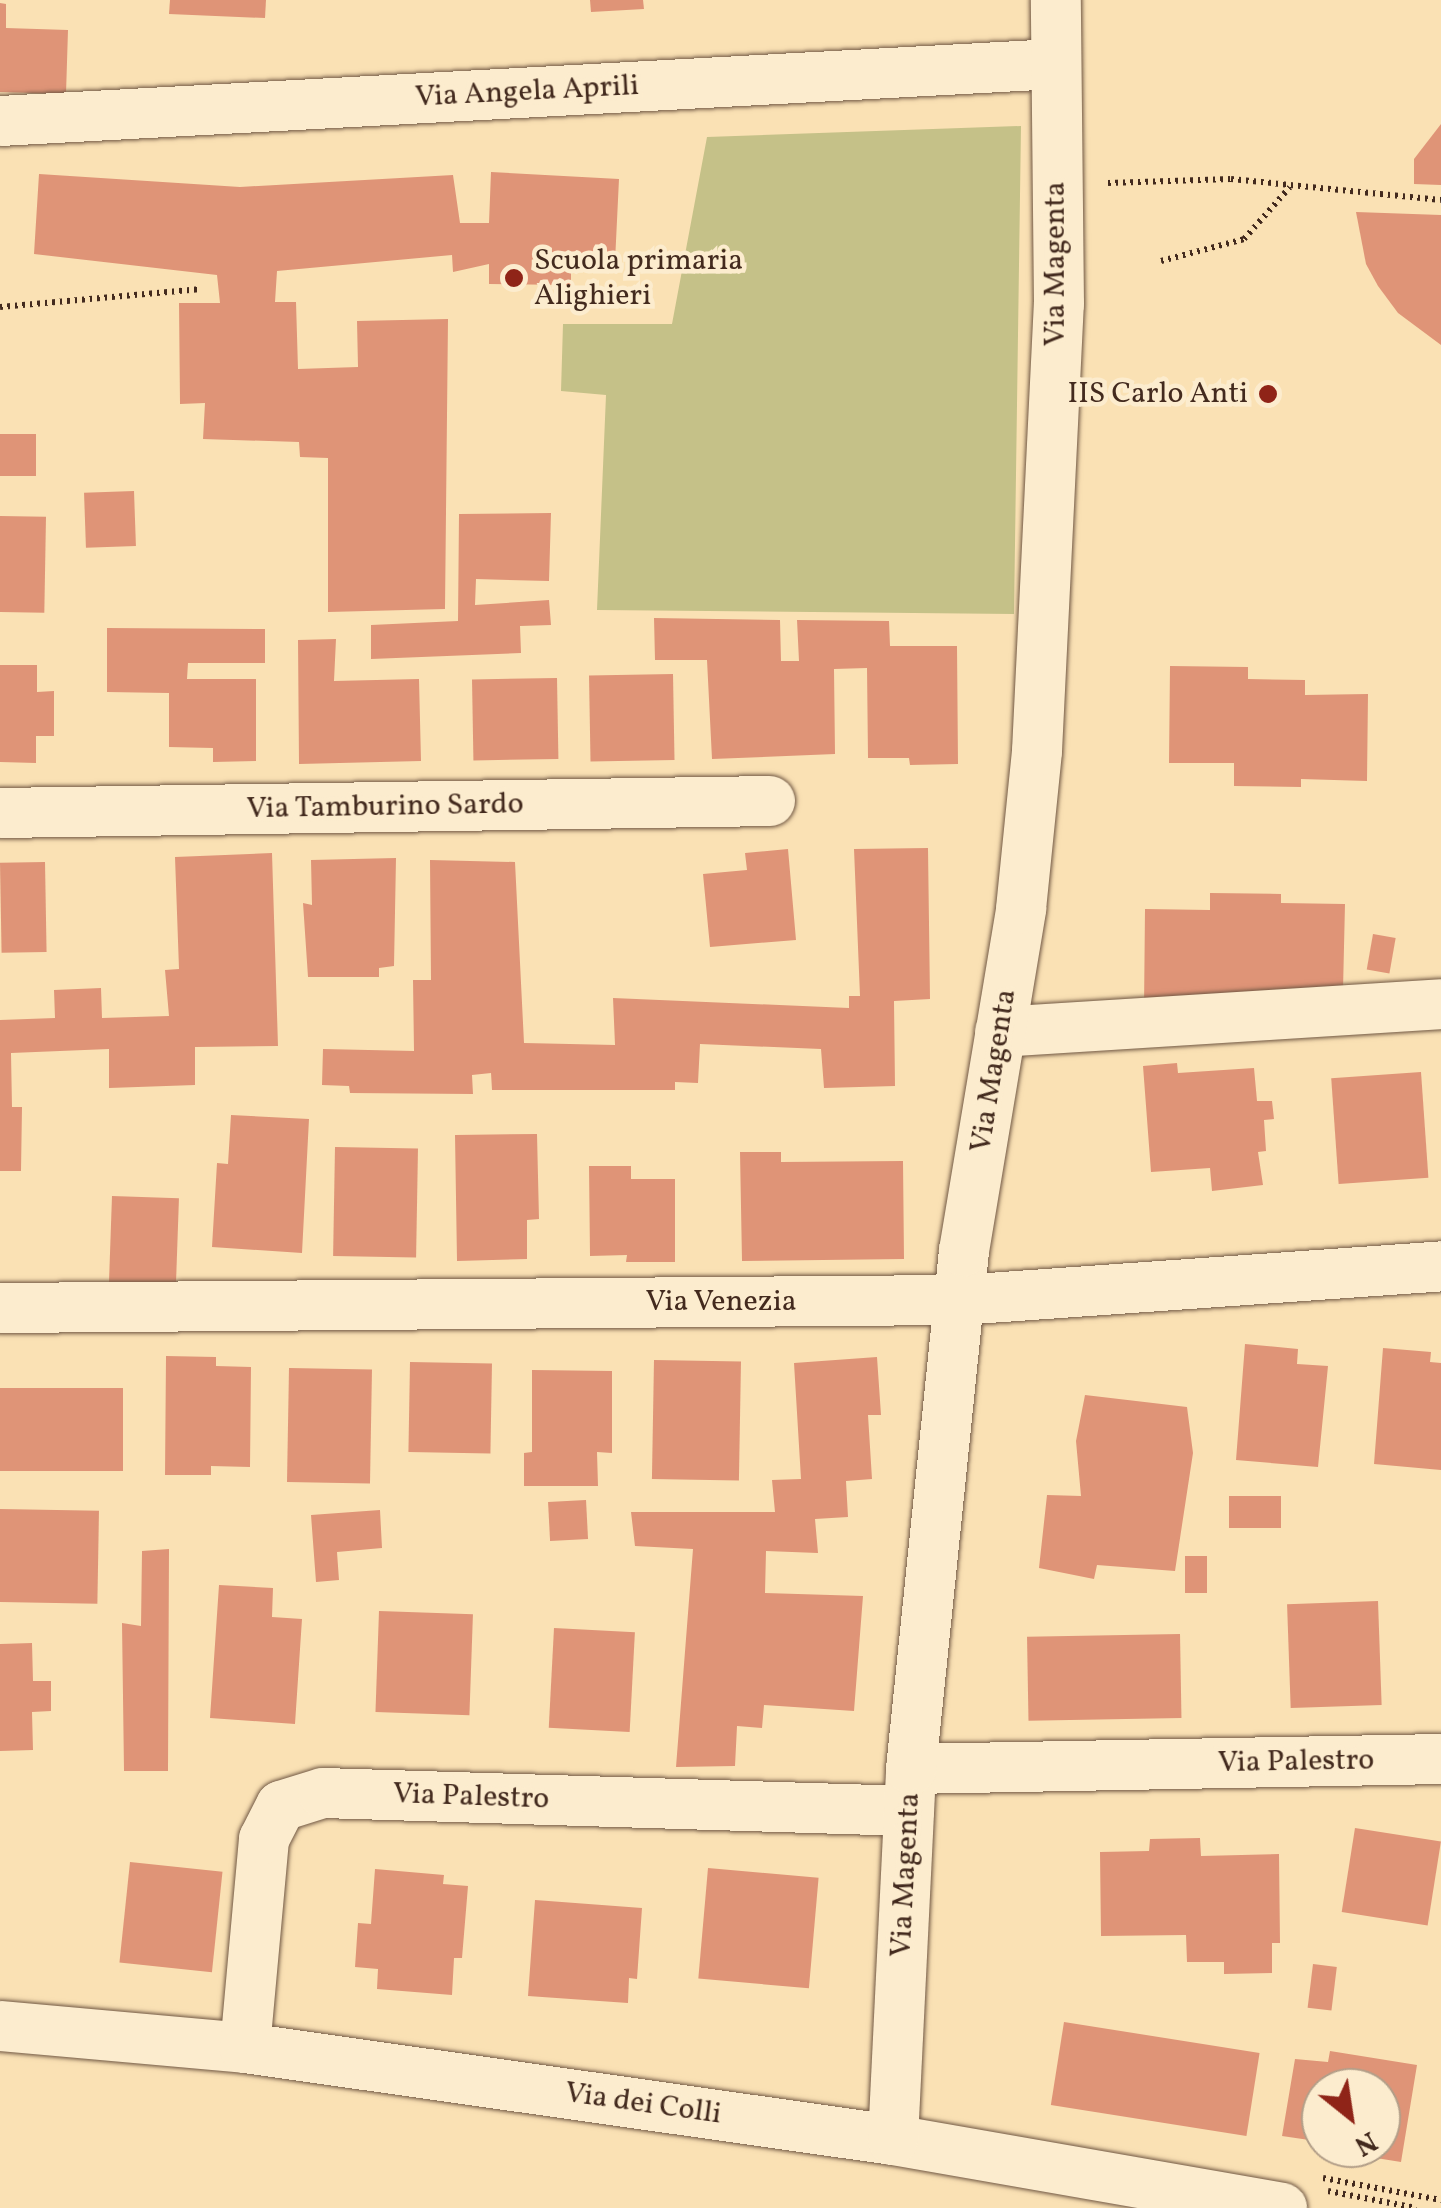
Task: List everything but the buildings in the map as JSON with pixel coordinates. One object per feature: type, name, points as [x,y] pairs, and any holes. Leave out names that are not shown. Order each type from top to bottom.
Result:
[{"type":"street","name":"Via Magenta","points":[[893,2140],[910,1790],[964,1251],[1020,909],[1037,752],[1059,304],[1056,0]]},
{"type":"street","name":"Via Angela Aprili","points":[[0,120],[1055,64]]},
{"type":"street","name":"Via Tamburino Sardo","points":[[0,813],[770,801]]},
{"type":"street","points":[[1000,1032],[1441,1004]]},
{"type":"street","name":"Via Venezia","points":[[0,1308],[960,1300],[1441,1266]]},
{"type":"street","name":"Via Palestro","points":[[245,2048],[264,1840],[281,1806],[322,1792],[910,1790],[1441,1759]]},
{"type":"street","name":"Via dei Colli","points":[[0,2026],[245,2048],[893,2140],[1282,2208]]},
{"type":"path","points":[[1057,185],[1231,179],[1441,200]]},
{"type":"path","points":[[1161,261],[1244,239],[1290,187]]},
{"type":"path","points":[[0,307],[202,289]]},
{"type":"shaded area","points":[[1021,126],[1014,614],[597,610],[606,395],[561,391],[563,324],[672,324],[707,137]]},
{"type":"place","name":"Scuola primaria Alighieri","points":[[514,278]]},
{"type":"place","name":"IIS Carlo Anti","points":[[1268,394]]}]
